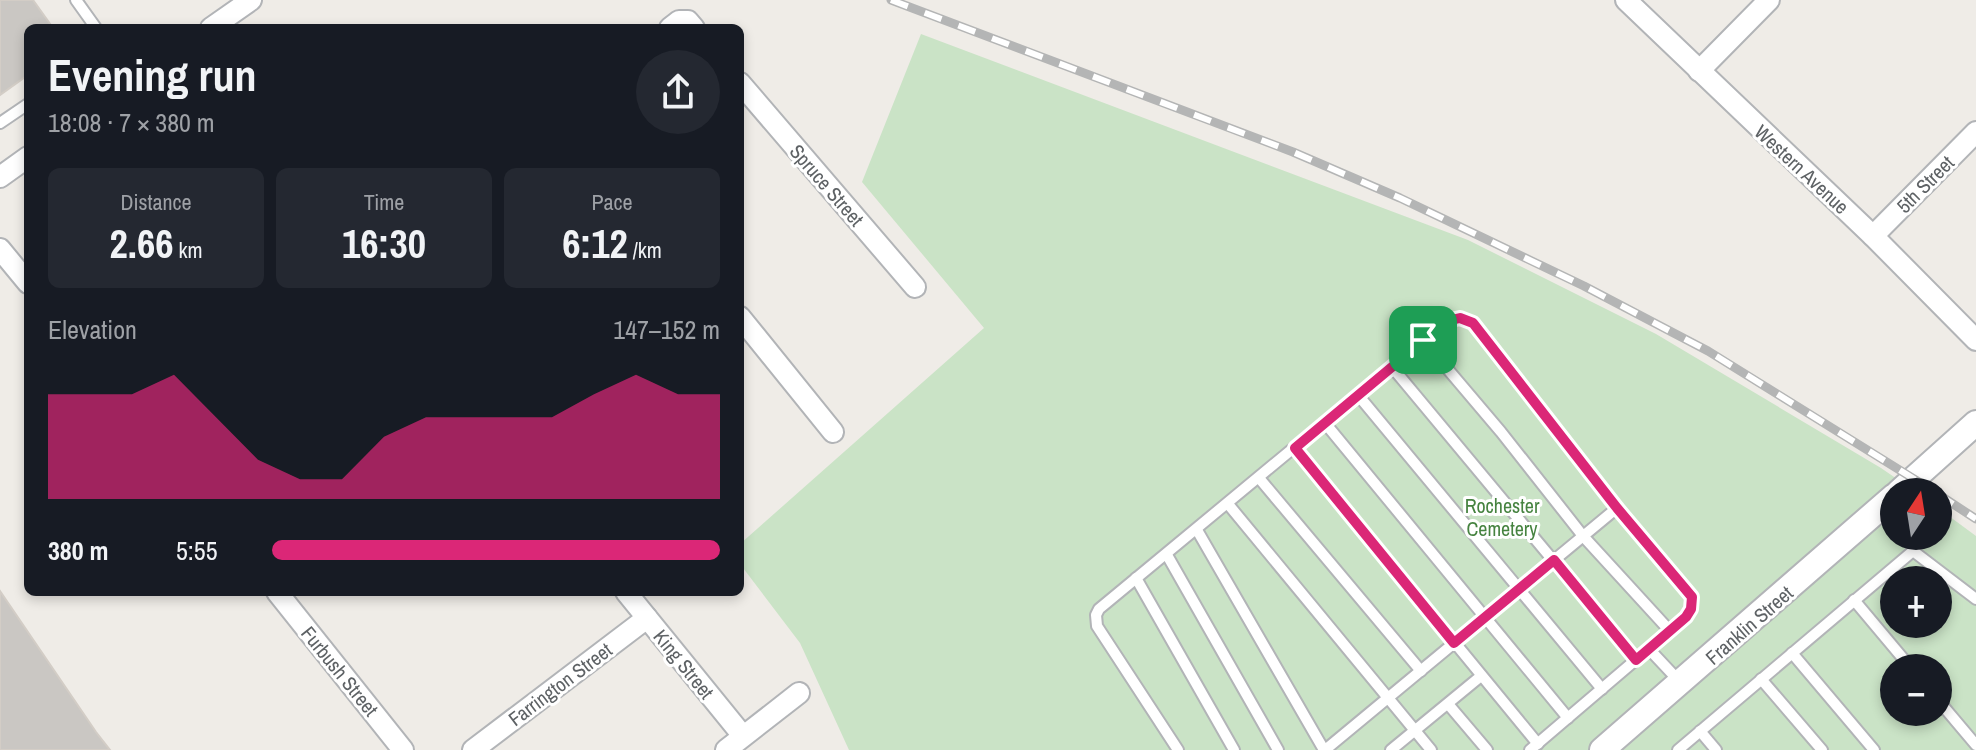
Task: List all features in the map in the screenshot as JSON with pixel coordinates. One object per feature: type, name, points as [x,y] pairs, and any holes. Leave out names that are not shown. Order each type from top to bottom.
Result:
[{"type":"street","points":[[217,24],[251,0]]},
{"type":"street","name":"Western Avenue","points":[[1626,0],[1873,236],[1976,340]]},
{"type":"street","points":[[1699,71],[1769,0]]},
{"type":"street","name":"Spruce Street","points":[[744,88],[915,287]]},
{"type":"street","name":"5th Street","points":[[1873,236],[1976,132]]},
{"type":"street","points":[[0,177],[24,160]]},
{"type":"street","points":[[0,249],[24,278]]},
{"type":"street","points":[[744,322],[833,432]]},
{"type":"street","points":[[1915,478],[1976,423]]},
{"type":"street","name":"Franklin Street","points":[[1602,750],[1880,508]]},
{"type":"street","name":"Furbush Street","points":[[280,596],[403,750]]},
{"type":"street","name":"King Street","points":[[629,596],[743,736]]},
{"type":"street","name":"Farrington Street","points":[[473,750],[647,618]]},
{"type":"street","points":[[726,750],[799,693]]},
{"type":"lane","points":[[76,0],[93,24]]},
{"type":"lane","points":[[0,123],[24,107]]},
{"type":"lane","points":[[1178,750],[1097,626],[1099,609],[1447,321],[1460,318],[1473,323],[1617,508],[1692,597],[1691,609],[1686,617],[1534,747],[1481,676],[1295,448]]},
{"type":"lane","points":[[1423,340],[1583,536],[1670,631]]},
{"type":"lane","points":[[1392,367],[1636,660]]},
{"type":"lane","points":[[1358,395],[1602,689]]},
{"type":"lane","points":[[1325,423],[1568,718]]},
{"type":"lane","points":[[1259,478],[1421,671]]},
{"type":"lane","points":[[1228,504],[1429,749]]},
{"type":"lane","points":[[1197,530],[1324,750],[1617,508]]},
{"type":"lane","points":[[1678,750],[1913,551],[1976,599]]},
{"type":"lane","points":[[1167,555],[1278,750]]},
{"type":"lane","points":[[1136,578],[1234,750]]},
{"type":"lane","points":[[1854,600],[1899,654]]},
{"type":"lane","points":[[1649,649],[1681,683]]},
{"type":"lane","points":[[1792,653],[1874,750]]},
{"type":"lane","points":[[1391,750],[1481,676]]},
{"type":"lane","points":[[1761,679],[1822,750]]},
{"type":"lane","points":[[1448,704],[1487,750]]},
{"type":"lane","points":[[1952,717],[1976,745]]},
{"type":"lane","points":[[1700,731],[1716,750]]},
{"type":"green space","name":"Rochester Cemetery","points":[[921,34],[1468,240],[1656,334],[1881,468],[1896,478],[1880,478],[1880,550],[1952,550],[1952,518],[1976,536],[1976,750],[849,750],[800,643],[744,569],[744,540],[984,328],[862,182]]},
{"type":"building","points":[[0,0],[33,0],[50,24],[24,24],[24,78],[0,95]]},
{"type":"building","points":[[0,591],[96,732],[110,750],[0,750]]},
{"type":"railway","points":[[891,0],[1293,152],[1400,198],[1584,286],[1708,351],[1912,478]]},
{"type":"railway","points":[[1952,503],[1976,519]]},
{"type":"route","points":[[1460,318],[1473,323],[1617,508],[1692,597],[1691,609],[1686,617],[1636,660],[1554,560],[1454,643],[1295,448],[1423,340],[1447,321],[1460,318]]}]
